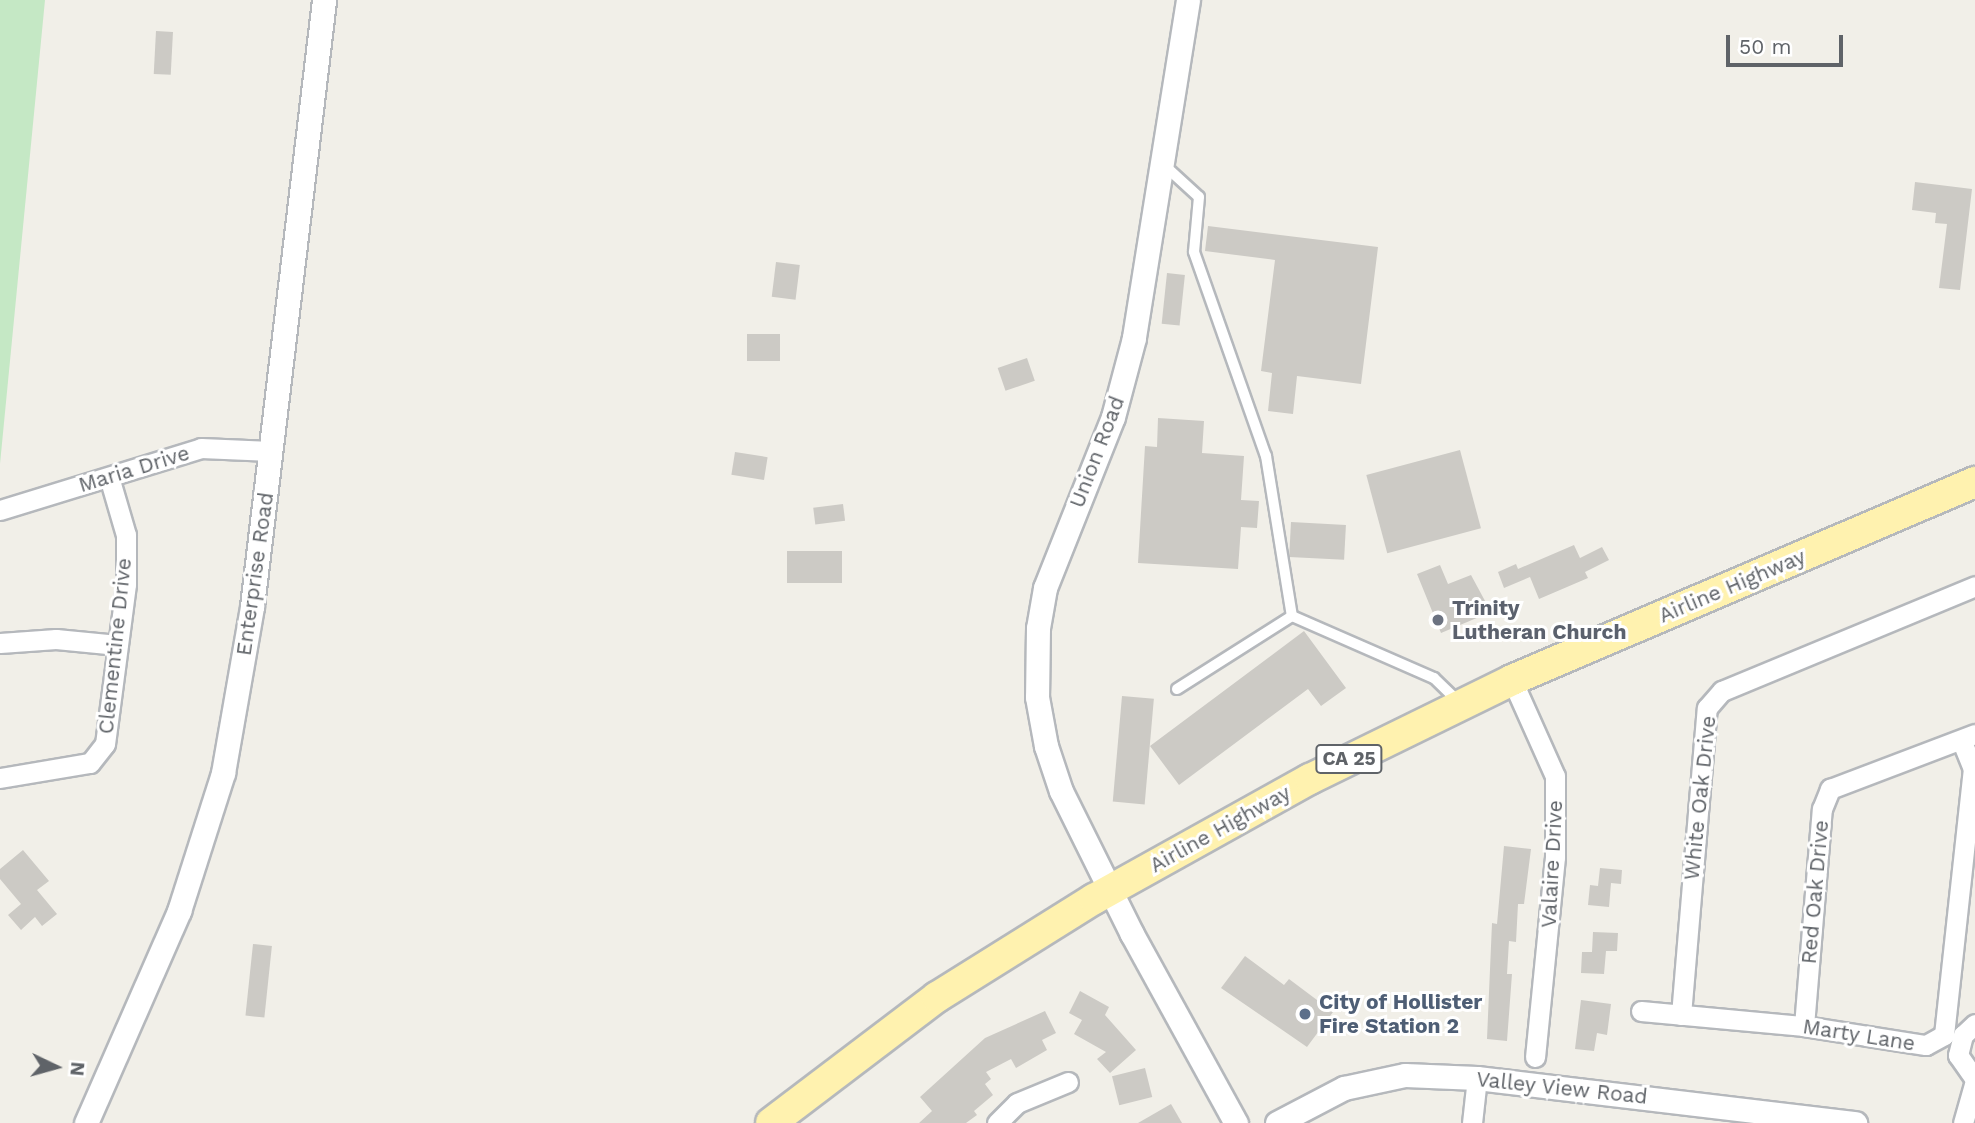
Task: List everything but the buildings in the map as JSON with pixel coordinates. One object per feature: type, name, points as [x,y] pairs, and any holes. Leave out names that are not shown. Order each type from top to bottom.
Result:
[{"type":"main road","name":"Airline Highway","points":[[771,1123],[937,997],[1110,890],[1310,779],[1513,680],[1975,482]]},
{"type":"street","name":"Enterprise Road","points":[[86,1123],[180,911],[223,774],[252,606],[324,0]]},
{"type":"street","name":"Union Road","points":[[1188,0],[1123,384],[1054,561],[1036,653],[1037,697],[1054,773],[1110,890],[1236,1123]]},
{"type":"street","name":"Maria Drive","points":[[0,510],[201,449],[271,451]]},
{"type":"street","name":"Clementine Drive","points":[[0,778],[90,763],[105,744],[118,645],[126,535],[109,477]]},
{"type":"street","name":"White Oak Drive","points":[[1681,1015],[1707,708],[1722,691],[1975,586]]},
{"type":"street","points":[[0,643],[56,639],[118,645]]},
{"type":"street","name":"Valaire Drive","points":[[1513,680],[1555,776],[1555,857],[1535,1057]]},
{"type":"street","name":"Marty Lane","points":[[1641,1011],[1804,1026],[1926,1045],[1944,1035],[1973,769],[1968,737]]},
{"type":"street","name":"Red Oak Drive","points":[[1804,1026],[1822,809],[1830,789],[1968,737]]},
{"type":"street","points":[[1963,1123],[1975,1080],[1958,1055],[1963,1035],[1975,1024]]},
{"type":"street","points":[[1472,1123],[1477,1078]]},
{"type":"street","name":"Valley View Road","points":[[1277,1123],[1315,1100],[1381,1079],[1477,1078],[1731,1115],[1855,1123]]},
{"type":"street","points":[[997,1123],[1017,1103],[1068,1082]]},
{"type":"lane","points":[[1162,162],[1199,197],[1194,252],[1266,456],[1293,616]]},
{"type":"lane","points":[[1177,689],[1293,616]]},
{"type":"lane","points":[[1293,616],[1434,678],[1461,705]]},
{"type":"green space","points":[[0,0],[45,0],[0,464]]},
{"type":"place","name":"Trinity Lutheran Church","points":[[1438,620]]},
{"type":"place","name":"City of Hollister Fire Station 2","points":[[1305,1014]]}]
